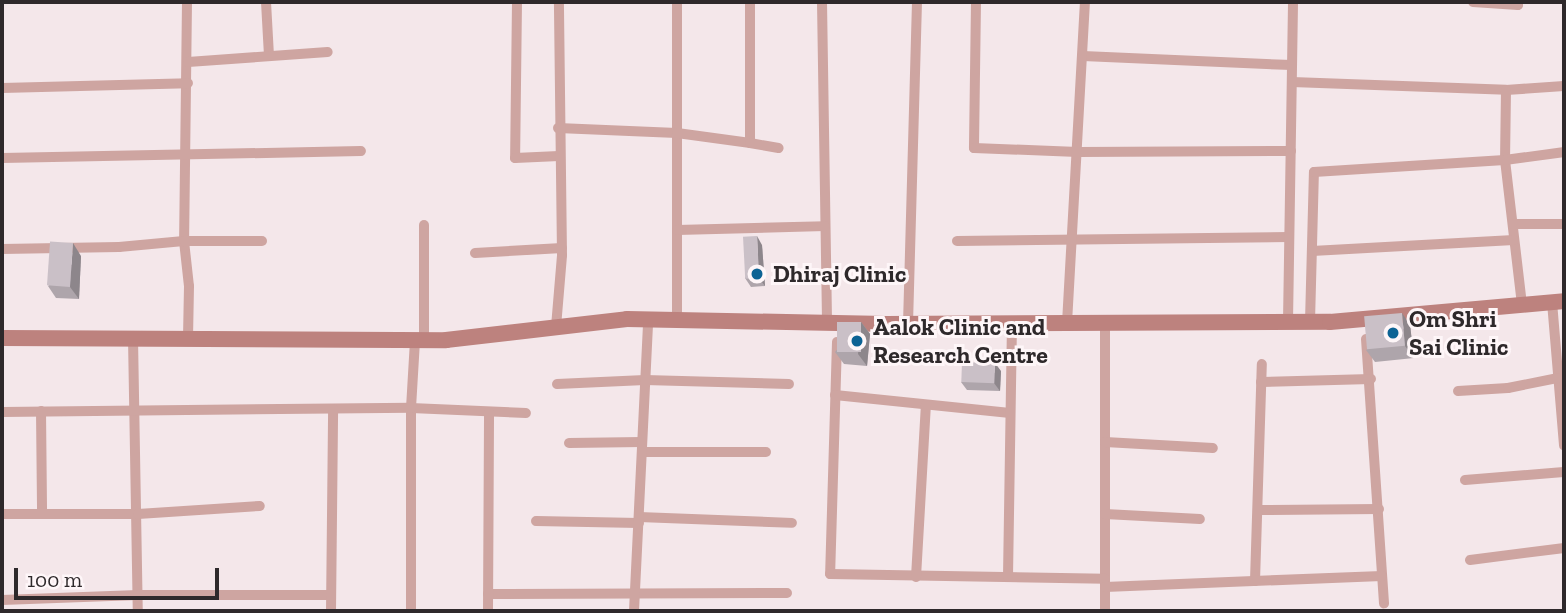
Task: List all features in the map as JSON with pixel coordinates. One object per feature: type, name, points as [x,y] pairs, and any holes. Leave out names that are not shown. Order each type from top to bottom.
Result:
[{"type":"street","points":[[187,2],[184,241],[189,286],[188,338]]},
{"type":"street","points":[[266,2],[269,56]]},
{"type":"street","points":[[517,2],[515,158],[559,156]]},
{"type":"street","points":[[556,327],[562,248],[558,128],[559,2]]},
{"type":"street","points":[[677,2],[677,320]]},
{"type":"street","points":[[750,2],[750,143]]},
{"type":"street","points":[[822,2],[825,226],[835,395],[830,574],[1008,577],[1105,583],[1382,576]]},
{"type":"street","points":[[908,324],[917,2]]},
{"type":"street","points":[[976,2],[974,148],[1078,152],[1291,151]]},
{"type":"street","points":[[1067,323],[1085,2]]},
{"type":"street","points":[[1288,322],[1293,2]]},
{"type":"street","points":[[1473,2],[1518,5],[1518,2]]},
{"type":"street","points":[[188,62],[328,52]]},
{"type":"street","points":[[1083,56],[1292,65]]},
{"type":"street","points":[[1292,82],[1506,90],[1564,86]]},
{"type":"street","points":[[2,88],[188,83]]},
{"type":"street","points":[[1506,90],[1506,160],[1522,304]]},
{"type":"street","points":[[558,128],[677,133],[779,148]]},
{"type":"street","points":[[2,158],[361,151]]},
{"type":"street","points":[[1310,322],[1314,172],[1506,160],[1564,152]]},
{"type":"street","points":[[1513,224],[1564,224]]},
{"type":"street","points":[[411,611],[411,408],[419,340],[424,225]]},
{"type":"street","points":[[677,230],[825,226]]},
{"type":"street","points":[[957,242],[1289,237]]},
{"type":"street","points":[[1312,251],[1514,240]]},
{"type":"street","points":[[2,250],[119,247],[184,241],[262,241]]},
{"type":"street","points":[[475,253],[562,248]]},
{"type":"street","points":[[2,338],[419,340],[648,320],[908,324],[1310,322],[1558,301],[1557,378],[1564,446]]},
{"type":"street","points":[[1364,318],[1371,379],[1384,603]]},
{"type":"street","points":[[634,611],[648,320]]},
{"type":"street","points":[[1008,577],[1012,323]]},
{"type":"street","points":[[1105,323],[1105,611]]},
{"type":"street","points":[[133,338],[138,611]]},
{"type":"street","points":[[1255,581],[1262,364]]},
{"type":"street","points":[[1458,391],[1508,388],[1557,378]]},
{"type":"street","points":[[1261,382],[1371,379]]},
{"type":"street","points":[[558,384],[645,380],[789,384]]},
{"type":"street","points":[[835,395],[1010,413]]},
{"type":"street","points":[[916,577],[926,405]]},
{"type":"street","points":[[2,412],[411,408],[526,413]]},
{"type":"street","points":[[331,611],[333,409]]},
{"type":"street","points":[[41,411],[42,513]]},
{"type":"street","points":[[488,611],[489,412]]},
{"type":"street","points":[[1105,442],[1213,448]]},
{"type":"street","points":[[569,443],[766,452]]},
{"type":"street","points":[[1465,480],[1564,472]]},
{"type":"street","points":[[2,513],[138,513],[260,506]]},
{"type":"street","points":[[1258,510],[1379,509]]},
{"type":"street","points":[[1105,514],[1199,519]]},
{"type":"street","points":[[536,521],[792,523]]},
{"type":"street","points":[[1470,561],[1564,548]]},
{"type":"street","points":[[488,594],[787,593]]},
{"type":"street","points":[[2,600],[138,595],[331,595]]},
{"type":"building","points":[[757,236],[759,278],[745,279],[743,237]]},
{"type":"building","points":[[50,241],[73,243],[70,287],[47,285]]},
{"type":"building","points":[[1402,313],[1405,346],[1367,349],[1364,316]]},
{"type":"building","points":[[837,322],[861,322],[861,352],[837,352]]},
{"type":"building","points":[[962,362],[995,363],[994,383],[961,382]]},
{"type":"place","name":"Dhiraj Clinic","points":[[757,274]]},
{"type":"place","name":"Om Shri Sai Clinic","points":[[1393,333]]},
{"type":"place","name":"Aalok Clinic and Research Centre","points":[[857,341]]}]
